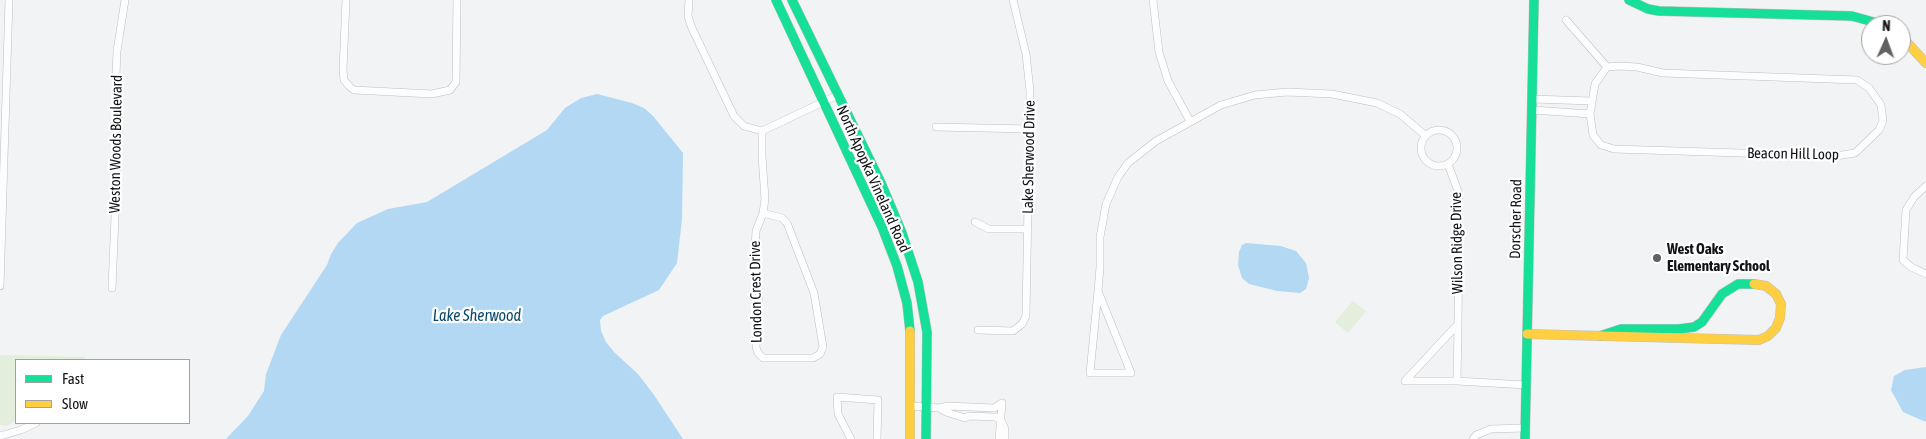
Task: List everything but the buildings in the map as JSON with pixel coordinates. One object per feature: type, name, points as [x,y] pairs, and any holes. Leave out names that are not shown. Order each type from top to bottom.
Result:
[{"type":"street","points":[[0,286],[1,206],[9,0]]},
{"type":"street","name":"Weston Woods Boulevard","points":[[112,288],[119,120],[116,75],[125,0]]},
{"type":"street","points":[[346,0],[343,70],[344,80],[350,87],[354,90],[432,94],[450,90],[456,82],[457,0]]},
{"type":"street","points":[[689,0],[688,16],[691,26],[734,116],[744,126],[762,131],[838,95]]},
{"type":"street","name":"North Apopka Vineland Road","points":[[776,0],[882,227],[896,266],[907,303],[911,337],[910,439]]},
{"type":"street","name":"North Apopka Vineland Road","points":[[792,0],[881,183],[899,225],[918,282],[927,332],[926,439]]},
{"type":"street","name":"Lake Sherwood Drive","points":[[978,330],[1013,330],[1022,324],[1026,316],[1030,91],[1026,54],[1013,0]]},
{"type":"street","points":[[1153,0],[1159,52],[1168,81],[1190,121]]},
{"type":"street","name":"Dorscher Road","points":[[1525,439],[1534,0]]},
{"type":"street","points":[[1629,0],[1648,9],[1660,11],[1852,16],[1861,19]]},
{"type":"street","points":[[1566,20],[1607,67]]},
{"type":"street","points":[[1911,47],[1926,63]]},
{"type":"street","name":"Beacon Hill Loop","points":[[1619,66],[1637,67],[1663,73],[1857,80],[1869,88],[1881,105],[1884,121],[1879,130],[1855,153],[1836,156],[1614,150],[1601,145],[1593,135],[1590,114],[1591,101],[1595,84],[1607,67],[1619,66]]},
{"type":"street","points":[[1098,291],[1131,373],[1090,373],[1098,291],[1101,229],[1106,204],[1118,177],[1128,163],[1156,141],[1221,105],[1255,95],[1287,92],[1332,94],[1377,103],[1400,114],[1426,136]]},
{"type":"street","points":[[1533,99],[1591,101]]},
{"type":"street","points":[[1533,110],[1590,114]]},
{"type":"street","points":[[936,127],[1030,129]]},
{"type":"street","points":[[1436,130],[1442,130],[1453,136],[1458,150],[1453,160],[1448,164],[1435,166],[1424,158],[1421,147],[1426,136],[1436,130]]},
{"type":"street","name":"London Crest Drive","points":[[762,131],[765,182],[763,213],[756,231],[755,249],[759,295],[756,347],[758,353],[763,358],[813,358],[820,354],[823,347],[814,293],[787,223],[782,218],[763,213]]},
{"type":"street","name":"Wilson Ridge Drive","points":[[1448,164],[1459,194],[1457,381]]},
{"type":"street","points":[[1926,186],[1914,197],[1906,210],[1903,260],[1911,267],[1926,274]]},
{"type":"street","points":[[974,222],[989,229],[1028,229]]},
{"type":"street","points":[[1528,334],[1600,336],[1759,340],[1768,336],[1776,328],[1780,318],[1781,304],[1776,294],[1766,286],[1747,283],[1738,284],[1722,294],[1702,322],[1694,327],[1679,329],[1621,329],[1600,336]]},
{"type":"street","points":[[1458,324],[1405,380],[1526,385]]},
{"type":"street","points":[[851,439],[838,414],[836,397],[878,400],[877,439]]},
{"type":"street","points":[[939,408],[948,406],[994,408],[1002,403],[999,439]]},
{"type":"street","points":[[911,406],[939,408],[965,418],[969,416],[995,417],[1001,420],[1005,429],[1005,439]]},
{"type":"street","points":[[0,436],[34,424]]},
{"type":"street","points":[[1473,439],[1476,435],[1491,429],[1525,428]]},
{"type":"green space","points":[[1353,301],[1366,311],[1348,333],[1335,322]]},
{"type":"green space","points":[[0,355],[86,357],[84,359],[15,359],[15,421],[7,426],[0,425]]},
{"type":"water","name":"Lake Sherwood","points":[[597,94],[644,108],[653,116],[683,153],[682,219],[677,263],[659,290],[603,316],[600,320],[601,331],[606,342],[638,374],[683,439],[226,439],[248,416],[264,391],[266,374],[281,335],[327,265],[338,243],[357,223],[388,209],[427,202],[547,130],[565,108],[581,98]]},
{"type":"water","points":[[1246,243],[1281,246],[1296,251],[1306,263],[1309,278],[1306,289],[1300,293],[1277,291],[1249,284],[1242,278],[1238,265],[1239,252],[1242,245]]},
{"type":"water","points":[[1926,367],[1926,422],[1903,412],[1891,390],[1894,376],[1905,370]]},
{"type":"traffic: fast","points":[[776,0],[882,227],[897,266],[907,303],[910,331]]},
{"type":"traffic: fast","points":[[792,0],[881,183],[902,233],[918,282],[927,332],[926,439]]},
{"type":"traffic: fast","points":[[1525,439],[1534,0]]},
{"type":"traffic: fast","points":[[1629,0],[1648,9],[1659,11],[1852,16],[1861,19]]},
{"type":"traffic: fast","points":[[1600,336],[1621,329],[1679,329],[1694,327],[1702,322],[1722,294],[1738,284],[1754,284]]},
{"type":"traffic: slow","points":[[1911,47],[1926,63]]},
{"type":"traffic: slow","points":[[1527,334],[1759,340],[1768,336],[1776,328],[1780,318],[1781,304],[1776,294],[1766,286],[1754,284]]},
{"type":"traffic: slow","points":[[910,331],[910,439]]},
{"type":"place","name":"West Oaks Elementary School","points":[[1657,258]]}]
